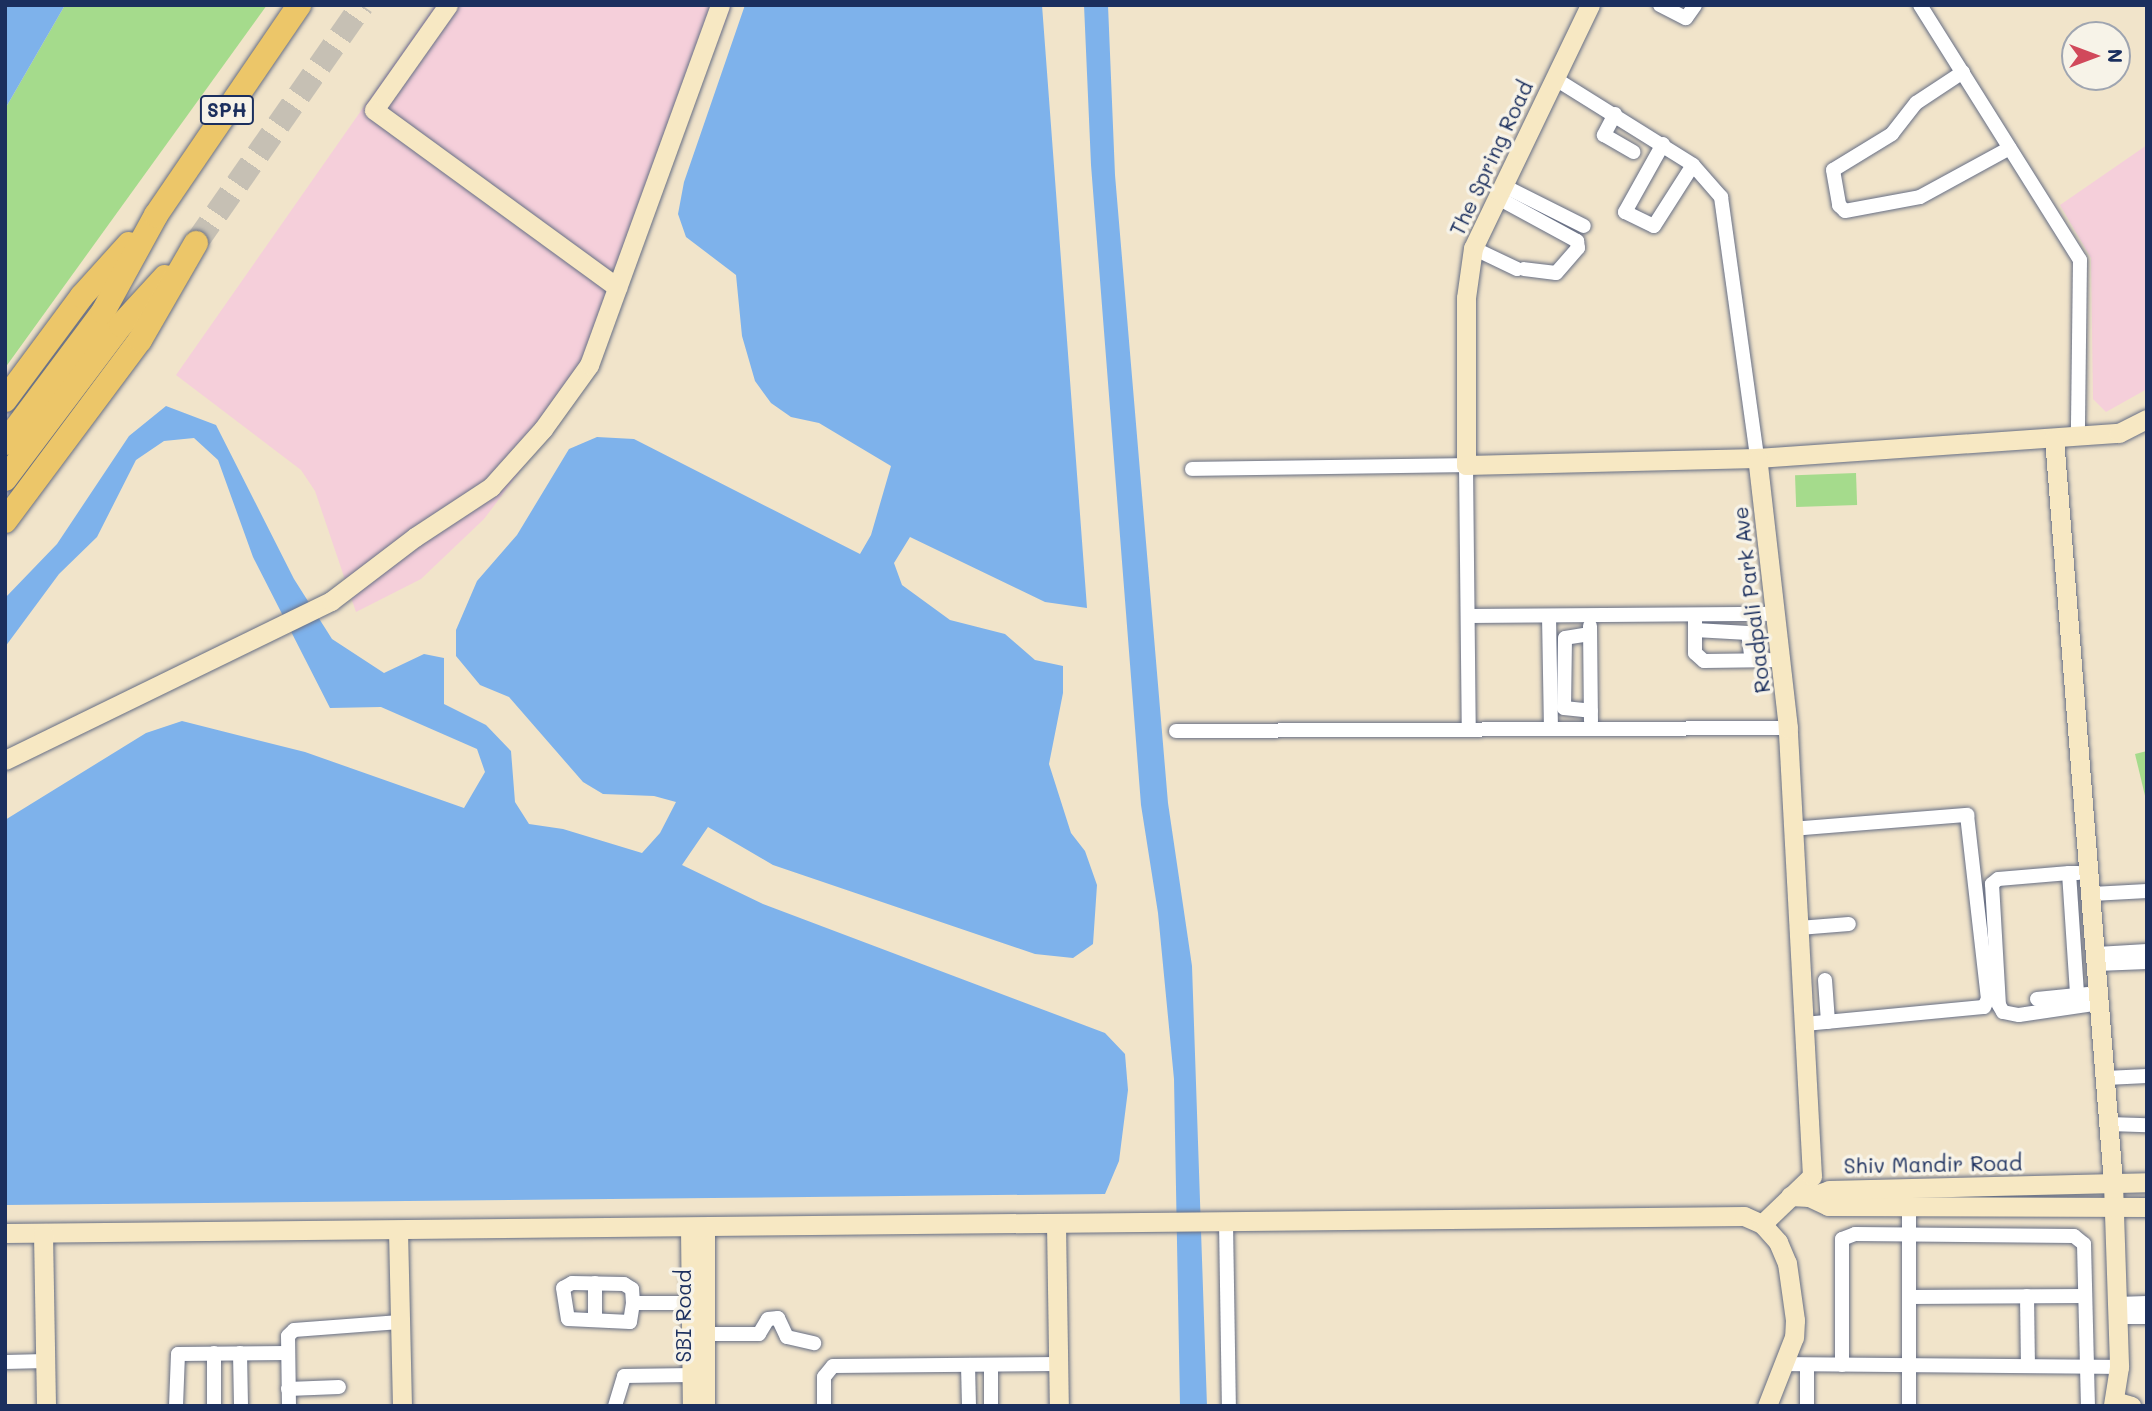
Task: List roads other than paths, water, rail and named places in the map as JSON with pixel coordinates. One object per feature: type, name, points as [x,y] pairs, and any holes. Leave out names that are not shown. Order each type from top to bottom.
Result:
[{"type":"highway","name":"SPH","points":[[5,480],[112,319],[156,215],[299,5]]},
{"type":"highway","points":[[5,400],[82,296],[156,215]]},
{"type":"highway","name":"SPH","points":[[5,443],[112,319],[195,243],[141,340],[5,521]]},
{"type":"street","points":[[448,5],[374,110],[617,287]]},
{"type":"street","points":[[5,760],[331,601],[415,537],[491,487],[526,449],[589,365],[720,5]]},
{"type":"street","name":"The Spring Road","points":[[1466,465],[1466,298],[1473,248],[1503,193],[1590,5]]},
{"type":"street","points":[[1660,5],[1686,18],[1695,5]]},
{"type":"street","points":[[1920,5],[2080,260],[2078,436]]},
{"type":"street","points":[[1963,72],[1916,103],[1892,134],[1833,170],[1839,205],[1844,211],[1920,197],[2010,148]]},
{"type":"street","name":"Roadpali Park Ave","points":[[1554,78],[1646,133],[1693,165],[1721,197],[1724,208],[1757,458],[1788,728],[1812,1176],[1799,1197]]},
{"type":"street","points":[[1615,114],[1604,135],[1632,155],[1646,133]]},
{"type":"street","points":[[1663,144],[1625,212],[1654,226],[1693,165]]},
{"type":"street","points":[[1503,193],[1584,226]]},
{"type":"street","points":[[1473,248],[1520,269],[1556,273],[1578,248],[1577,241],[1503,193]]},
{"type":"street","points":[[1192,469],[1757,458],[2119,433],[2147,419]]},
{"type":"street","points":[[2054,438],[2109,1124],[2121,1396]]},
{"type":"street","points":[[1466,465],[1469,730]]},
{"type":"street","points":[[1468,616],[1776,614]]},
{"type":"street","points":[[1695,615],[1695,653],[1704,661],[1781,660]]},
{"type":"street","points":[[1549,617],[1551,729]]},
{"type":"street","points":[[1590,617],[1591,729]]},
{"type":"street","points":[[1695,630],[1748,633],[1752,660]]},
{"type":"street","points":[[1590,634],[1565,638],[1564,708],[1591,711]]},
{"type":"street","points":[[1176,731],[1788,728]]},
{"type":"street","points":[[1792,829],[1967,815],[1989,999],[1984,1007],[1804,1024]]},
{"type":"street","points":[[2090,871],[1998,879],[1990,889],[2003,1012],[2019,1015],[2099,998]]},
{"type":"street","points":[[2068,873],[2078,1001]]},
{"type":"street","points":[[2092,894],[2147,891]]},
{"type":"street","points":[[1799,928],[1849,924]]},
{"type":"street","points":[[2096,959],[2147,951]]},
{"type":"street","points":[[2096,959],[2147,962]]},
{"type":"street","points":[[1825,980],[1828,1022]]},
{"type":"street","points":[[2037,999],[2078,1001]]},
{"type":"street","points":[[2106,1082],[2147,1076]]},
{"type":"street","points":[[2106,1082],[2147,1086]]},
{"type":"street","points":[[2109,1124],[2147,1125]]},
{"type":"street","name":"Shiv Mandir Road","points":[[1799,1197],[1829,1189],[2147,1182]]},
{"type":"street","points":[[1762,1224],[1799,1197]]},
{"type":"street","name":"Shiv Mandir Road","points":[[1799,1197],[1828,1206],[2147,1207]]},
{"type":"street","points":[[1909,1206],[1909,1406]]},
{"type":"street","points":[[5,1233],[1744,1216],[1762,1224],[1778,1242],[1793,1288],[1794,1336],[1767,1406]]},
{"type":"street","points":[[1221,1222],[1229,1406]]},
{"type":"street","points":[[1056,1224],[1059,1406]]},
{"type":"street","name":"SBI Road","points":[[692,1406],[691,1303],[698,1227]]},
{"type":"street","name":"SBI Road","points":[[698,1227],[705,1334],[705,1406]]},
{"type":"street","points":[[398,1230],[402,1406]]},
{"type":"street","points":[[43,1233],[46,1406]]},
{"type":"street","points":[[1842,1365],[1842,1239],[1854,1234],[2074,1236],[2084,1244],[2088,1406]]},
{"type":"street","points":[[572,1283],[595,1283],[629,1286],[633,1303],[630,1322],[565,1317],[563,1288],[572,1283]]},
{"type":"street","points":[[595,1283],[595,1320]]},
{"type":"street","points":[[2027,1296],[2028,1366]]},
{"type":"street","points":[[1909,1297],[2085,1296]]},
{"type":"street","points":[[633,1303],[691,1303]]},
{"type":"street","points":[[2117,1310],[2147,1303]]},
{"type":"street","points":[[2117,1310],[2147,1317]]},
{"type":"street","points":[[705,1334],[759,1334],[768,1319],[778,1318],[787,1337],[814,1343]]},
{"type":"street","points":[[289,1406],[288,1336],[294,1329],[400,1322]]},
{"type":"street","points":[[214,1353],[214,1406]]},
{"type":"street","points":[[240,1353],[241,1406]]},
{"type":"street","points":[[176,1406],[178,1354],[288,1353]]},
{"type":"street","points":[[5,1362],[46,1361]]},
{"type":"street","points":[[991,1364],[991,1406]]},
{"type":"street","points":[[824,1406],[824,1377],[833,1366],[1058,1364]]},
{"type":"street","points":[[1783,1364],[2087,1367],[2121,1396]]},
{"type":"street","points":[[1807,1364],[1807,1406]]},
{"type":"street","points":[[968,1365],[969,1406]]},
{"type":"street","points":[[615,1406],[624,1376],[692,1375]]},
{"type":"street","points":[[968,1381],[991,1381]]},
{"type":"street","points":[[288,1388],[339,1387]]},
{"type":"water","points":[[5,5],[65,5],[5,109]]},
{"type":"water","points":[[745,5],[1042,5],[1087,608],[1045,602],[910,537],[894,563],[902,585],[950,620],[1005,634],[1035,660],[1063,666],[1063,693],[1049,764],[1071,833],[1085,851],[1097,885],[1093,944],[1073,958],[1035,954],[773,865],[708,827],[682,865],[763,904],[1105,1033],[1125,1054],[1128,1090],[1119,1161],[1105,1194],[5,1205],[5,820],[146,733],[182,721],[305,752],[464,808],[485,772],[477,749],[381,707],[330,708],[253,557],[218,460],[194,438],[164,441],[136,460],[97,537],[59,574],[5,647],[5,598],[57,544],[129,436],[166,406],[216,425],[294,579],[332,639],[384,673],[424,654],[444,658],[444,704],[486,725],[511,751],[515,802],[529,824],[563,829],[642,853],[660,833],[676,802],[654,796],[603,794],[583,782],[509,697],[480,685],[456,656],[456,630],[477,581],[517,535],[569,449],[597,437],[634,439],[860,554],[871,535],[891,466],[819,423],[791,417],[771,403],[755,381],[742,336],[736,275],[686,237],[678,214],[684,182]]},
{"type":"water","points":[[1084,5],[1108,5],[1115,175],[1168,803],[1192,966],[1207,1406],[1180,1406],[1174,1079],[1158,913],[1141,805],[1091,165]]},
{"type":"tunnel","points":[[196,243],[362,5]]}]
